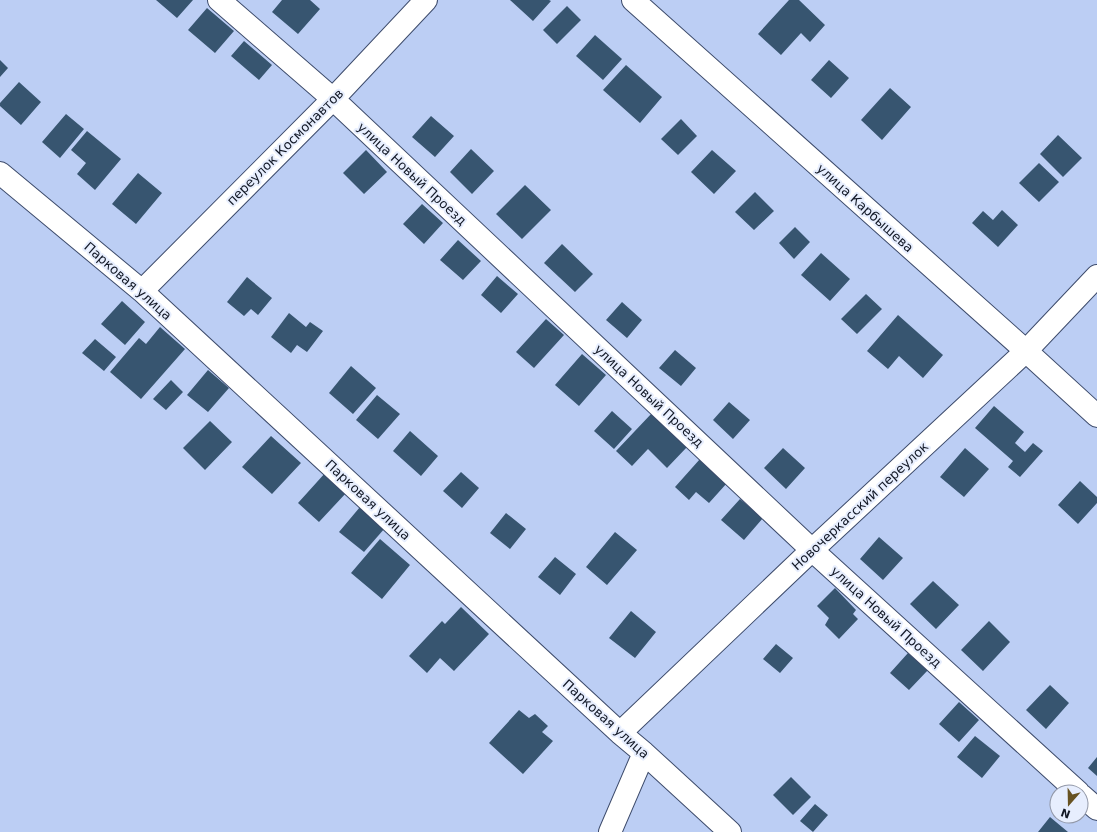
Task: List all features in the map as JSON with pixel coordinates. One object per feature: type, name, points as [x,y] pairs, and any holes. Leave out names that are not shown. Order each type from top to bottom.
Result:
[{"type":"street","name":"улица Новый Проезд","points":[[219,0],[333,99],[812,550],[1069,784]]},
{"type":"street","name":"переулок Космонавтов","points":[[142,291],[333,99],[426,0]]},
{"type":"street","name":"улица Карбышева","points":[[633,0],[1097,416]]},
{"type":"street","name":"Парковая улица","points":[[0,173],[142,291],[620,733],[730,832]]},
{"type":"street","name":"Новочеркасский переулок","points":[[620,733],[812,550],[1026,351],[1097,276]]},
{"type":"street","points":[[610,832],[644,753]]},
{"type":"street","points":[[1089,802],[1097,810]]},
{"type":"building","points":[[156,0],[193,0],[177,18]]},
{"type":"building","points":[[282,0],[310,0],[320,9],[298,34],[272,12]]},
{"type":"building","points":[[510,0],[549,0],[551,1],[533,21]]},
{"type":"building","points":[[789,0],[799,0],[825,25],[810,42],[801,33],[781,55],[758,34]]},
{"type":"building","points":[[567,6],[581,20],[557,44],[543,30]]},
{"type":"building","points":[[207,8],[234,31],[215,53],[188,30]]},
{"type":"building","points":[[595,35],[622,59],[603,80],[576,56]]},
{"type":"building","points":[[244,41],[272,65],[259,80],[231,56]]},
{"type":"building","points":[[0,60],[8,68],[0,77]]},
{"type":"building","points":[[829,60],[849,78],[831,98],[811,80]]},
{"type":"building","points":[[626,65],[662,97],[640,123],[603,90]]},
{"type":"building","points":[[19,82],[41,102],[21,125],[0,106],[0,103]]},
{"type":"building","points":[[890,88],[911,107],[882,140],[861,120]]},
{"type":"building","points":[[66,114],[84,129],[60,158],[42,142]]},
{"type":"building","points":[[431,116],[454,136],[435,157],[412,137]]},
{"type":"building","points":[[681,119],[697,136],[678,155],[661,139]]},
{"type":"building","points":[[87,131],[121,159],[95,190],[77,174],[86,163],[71,150]]},
{"type":"building","points":[[1058,135],[1082,158],[1063,177],[1040,154]]},
{"type":"building","points":[[471,149],[494,171],[472,194],[450,172]]},
{"type":"building","points":[[366,150],[387,172],[364,194],[343,173]]},
{"type":"building","points":[[712,150],[736,171],[714,194],[691,172]]},
{"type":"building","points":[[1039,163],[1059,182],[1039,202],[1019,183]]},
{"type":"building","points":[[138,173],[162,193],[136,224],[112,204]]},
{"type":"building","points":[[525,185],[551,210],[522,239],[496,214]]},
{"type":"building","points":[[755,192],[774,211],[754,230],[735,212]]},
{"type":"building","points":[[422,204],[443,223],[424,244],[403,224]]},
{"type":"building","points":[[1002,210],[1018,225],[998,247],[972,223],[983,211],[993,220]]},
{"type":"building","points":[[795,227],[810,242],[794,259],[779,243]]},
{"type":"building","points":[[458,240],[481,261],[463,280],[440,260]]},
{"type":"building","points":[[562,244],[593,274],[575,292],[544,263]]},
{"type":"building","points":[[821,253],[850,279],[830,301],[801,275]]},
{"type":"building","points":[[497,276],[518,294],[501,313],[481,295]]},
{"type":"building","points":[[247,277],[272,298],[258,315],[251,309],[244,316],[227,302]]},
{"type":"building","points":[[866,294],[882,309],[857,334],[841,319]]},
{"type":"building","points":[[122,301],[145,322],[125,345],[101,324]]},
{"type":"building","points":[[622,302],[642,320],[627,338],[606,320]]},
{"type":"building","points":[[289,313],[306,327],[310,322],[323,331],[307,352],[297,345],[291,353],[271,337]]},
{"type":"building","points":[[898,315],[943,355],[923,378],[899,356],[888,369],[867,351]]},
{"type":"building","points":[[546,319],[564,335],[534,368],[516,352]]},
{"type":"building","points":[[160,327],[185,349],[141,399],[110,372],[139,338],[146,344]]},
{"type":"building","points":[[95,339],[116,357],[104,371],[82,353]]},
{"type":"building","points":[[675,350],[696,368],[681,386],[659,368]]},
{"type":"building","points":[[582,354],[606,375],[579,406],[555,385]]},
{"type":"building","points":[[351,366],[376,388],[353,414],[329,393]]},
{"type":"building","points":[[208,370],[229,388],[208,412],[187,395]]},
{"type":"building","points":[[171,380],[183,392],[166,410],[153,399]]},
{"type":"building","points":[[377,395],[400,414],[378,439],[356,420]]},
{"type":"building","points":[[729,402],[750,420],[733,439],[713,420]]},
{"type":"building","points":[[994,406],[1024,432],[1015,443],[1025,452],[1033,443],[1043,451],[1020,477],[1008,467],[1013,461],[975,428]]},
{"type":"building","points":[[612,411],[632,429],[614,449],[594,431]]},
{"type":"building","points":[[652,413],[687,447],[667,468],[648,449],[632,466],[616,451]]},
{"type":"building","points":[[210,421],[232,442],[205,470],[183,448]]},
{"type":"building","points":[[410,431],[438,456],[421,476],[393,451]]},
{"type":"building","points":[[271,436],[301,463],[272,494],[242,467]]},
{"type":"building","points":[[783,448],[805,468],[786,489],[764,468]]},
{"type":"building","points":[[965,448],[989,469],[964,497],[940,477]]},
{"type":"building","points":[[700,459],[727,483],[709,503],[696,492],[689,500],[675,487]]},
{"type":"building","points":[[326,472],[347,492],[319,522],[298,503]]},
{"type":"building","points":[[461,472],[479,488],[462,508],[443,491]]},
{"type":"building","points":[[1080,481],[1097,497],[1097,503],[1078,524],[1058,505]]},
{"type":"building","points":[[740,499],[763,518],[744,540],[721,520]]},
{"type":"building","points":[[360,507],[385,528],[364,552],[339,532]]},
{"type":"building","points":[[506,513],[526,529],[510,549],[490,533]]},
{"type":"building","points":[[615,532],[637,550],[607,585],[586,567]]},
{"type":"building","points":[[879,537],[903,558],[883,580],[860,559]]},
{"type":"building","points":[[380,539],[410,565],[382,599],[351,573]]},
{"type":"building","points":[[555,557],[576,574],[560,595],[538,577]]},
{"type":"building","points":[[933,581],[959,605],[936,629],[910,604]]},
{"type":"building","points":[[835,588],[856,610],[853,614],[858,619],[839,639],[825,625],[829,618],[817,606]]},
{"type":"building","points":[[461,607],[489,634],[454,671],[440,658],[427,673],[409,656],[442,621],[445,624]]},
{"type":"building","points":[[631,611],[656,632],[635,658],[609,638]]},
{"type":"building","points":[[989,621],[1010,642],[983,671],[961,650]]},
{"type":"building","points":[[776,644],[793,658],[780,673],[763,659]]},
{"type":"building","points":[[908,653],[928,670],[909,690],[890,673]]},
{"type":"building","points":[[1050,685],[1069,703],[1046,729],[1026,710]]},
{"type":"building","points":[[959,702],[979,720],[959,742],[939,724]]},
{"type":"building","points":[[519,710],[529,718],[535,714],[548,726],[542,732],[553,741],[523,774],[489,743]]},
{"type":"building","points":[[975,736],[1000,756],[982,778],[957,757]]},
{"type":"building","points":[[1097,757],[1097,776],[1088,768]]},
{"type":"building","points":[[791,777],[811,797],[793,815],[773,795]]},
{"type":"building","points":[[815,804],[828,815],[813,832],[800,821]]},
{"type":"building","points":[[1049,818],[1049,824],[1058,824],[1068,832],[1038,832]]}]
